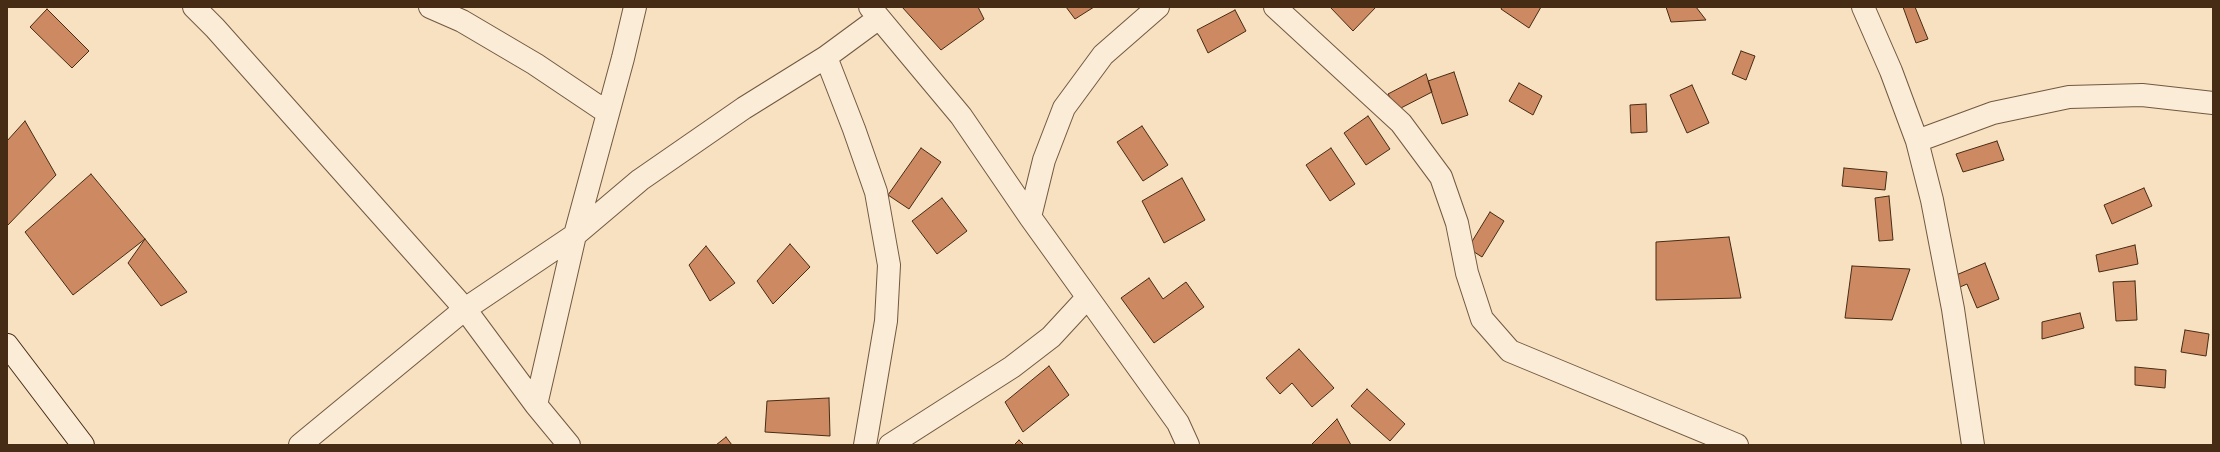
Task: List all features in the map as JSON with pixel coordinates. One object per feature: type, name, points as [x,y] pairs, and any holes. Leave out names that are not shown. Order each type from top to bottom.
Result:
[{"type":"street","points":[[194,7],[215,28],[465,309],[536,405],[569,445]]},
{"type":"street","points":[[430,7],[462,21],[535,64],[608,113]]},
{"type":"street","points":[[536,405],[575,235],[635,7]]},
{"type":"street","points":[[1030,217],[1044,160],[1064,108],[1103,55],[1158,7]]},
{"type":"street","points":[[1275,7],[1401,122],[1441,177],[1458,222],[1467,273],[1482,319],[1510,351],[1737,445]]},
{"type":"street","points":[[1862,7],[1891,71],[1917,141],[1932,200],[1953,309],[1973,445]]},
{"type":"street","points":[[300,445],[465,309],[575,235],[640,180],[744,108],[826,57],[874,12],[961,116],[1087,298],[1178,424],[1188,445]]},
{"type":"street","points":[[826,57],[854,129],[876,192],[889,265],[886,321],[865,445]]},
{"type":"street","points":[[1917,141],[1993,113],[2069,97],[2142,95],[2213,102]]},
{"type":"street","points":[[890,445],[1012,366],[1051,337],[1087,298]]},
{"type":"street","points":[[7,345],[83,445]]},
{"type":"building","points":[[902,7],[978,7],[984,19],[941,50]]},
{"type":"building","points":[[1066,7],[1094,7],[1075,19]]},
{"type":"building","points":[[1330,7],[1376,7],[1353,31]]},
{"type":"building","points":[[1502,7],[1541,7],[1529,28],[1501,9]]},
{"type":"building","points":[[1666,7],[1696,7],[1706,20],[1671,22]]},
{"type":"building","points":[[1903,7],[1915,7],[1928,39],[1916,43]]},
{"type":"building","points":[[47,9],[89,51],[72,68],[30,27]]},
{"type":"building","points":[[1235,10],[1246,31],[1208,53],[1197,30]]},
{"type":"building","points":[[1741,51],[1755,56],[1746,80],[1732,74]]},
{"type":"building","points":[[1454,72],[1468,115],[1442,124],[1428,81]]},
{"type":"building","points":[[1426,74],[1432,92],[1397,110],[1388,94]]},
{"type":"building","points":[[1519,83],[1542,96],[1533,115],[1509,101]]},
{"type":"building","points":[[1692,85],[1709,123],[1687,133],[1670,95]]},
{"type":"building","points":[[1646,104],[1647,132],[1631,133],[1630,105]]},
{"type":"building","points":[[1368,116],[1390,149],[1366,165],[1344,133]]},
{"type":"building","points":[[25,121],[56,175],[7,226],[7,141]]},
{"type":"building","points":[[1142,126],[1168,165],[1143,181],[1117,142]]},
{"type":"building","points":[[1997,141],[2004,160],[1963,172],[1956,154]]},
{"type":"building","points":[[921,148],[941,162],[909,209],[888,195]]},
{"type":"building","points":[[1331,148],[1355,184],[1330,201],[1306,165]]},
{"type":"building","points":[[1844,168],[1887,172],[1885,190],[1842,186]]},
{"type":"building","points":[[91,174],[145,239],[73,295],[25,232]]},
{"type":"building","points":[[1182,178],[1205,220],[1164,243],[1142,201]]},
{"type":"building","points":[[2144,188],[2152,206],[2112,224],[2104,205]]},
{"type":"building","points":[[1889,196],[1893,240],[1879,241],[1875,198]]},
{"type":"building","points":[[942,198],[967,231],[937,254],[912,221]]},
{"type":"building","points":[[1490,212],[1504,221],[1482,257],[1468,248]]},
{"type":"building","points":[[1729,237],[1741,298],[1656,300],[1656,242]]},
{"type":"building","points":[[145,239],[187,292],[161,306],[128,263]]},
{"type":"building","points":[[790,244],[810,267],[773,304],[757,281]]},
{"type":"building","points":[[2135,245],[2138,264],[2099,272],[2096,255]]},
{"type":"building","points":[[706,246],[735,283],[710,301],[689,265]]},
{"type":"building","points":[[1985,263],[1999,299],[1977,308],[1967,284],[1953,290],[1949,278]]},
{"type":"building","points":[[1852,266],[1910,269],[1892,320],[1845,318]]},
{"type":"building","points":[[1149,278],[1163,299],[1186,282],[1204,307],[1154,343],[1121,298]]},
{"type":"building","points":[[2135,281],[2137,320],[2116,321],[2113,282]]},
{"type":"building","points":[[2080,313],[2084,328],[2042,339],[2042,322]]},
{"type":"building","points":[[2185,330],[2209,334],[2206,356],[2181,352]]},
{"type":"building","points":[[1299,349],[1334,388],[1312,407],[1292,383],[1280,394],[1266,378]]},
{"type":"building","points":[[1049,366],[1069,395],[1023,432],[1005,402]]},
{"type":"building","points":[[2135,367],[2166,370],[2165,388],[2135,385]]},
{"type":"building","points":[[1367,389],[1405,424],[1390,441],[1351,406]]},
{"type":"building","points":[[829,398],[830,436],[765,432],[767,401]]},
{"type":"building","points":[[1337,419],[1351,445],[1311,445]]},
{"type":"building","points":[[726,437],[732,445],[716,445]]},
{"type":"building","points":[[1019,440],[1024,445],[1014,445]]}]
